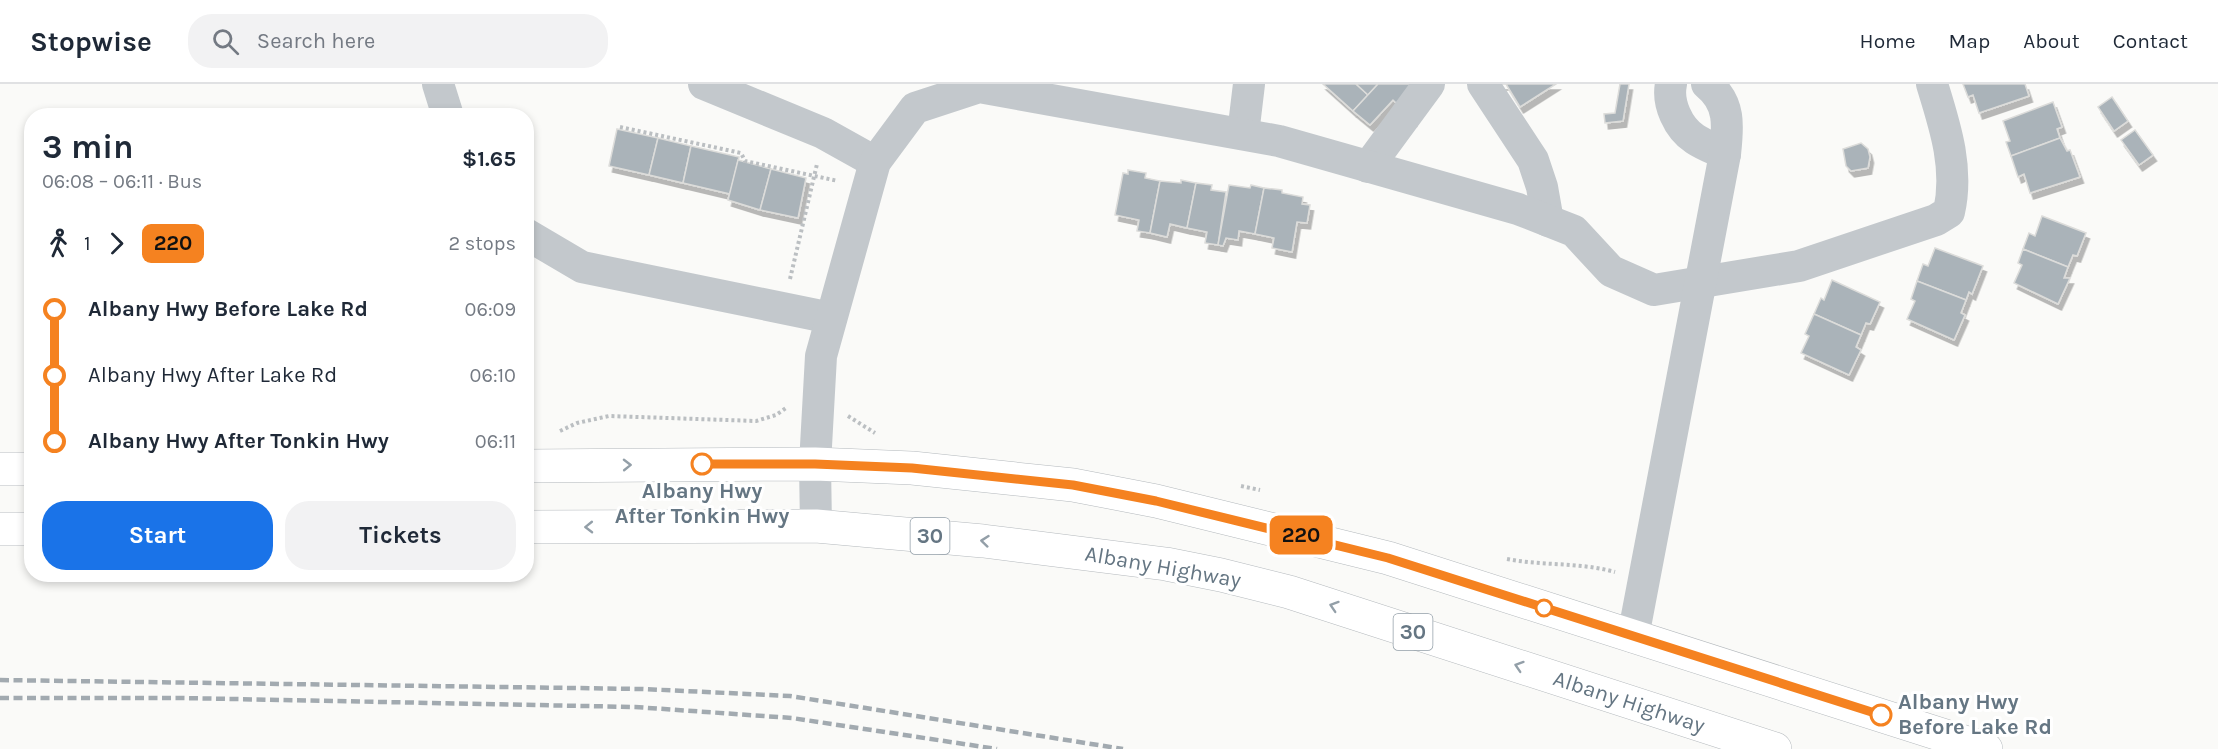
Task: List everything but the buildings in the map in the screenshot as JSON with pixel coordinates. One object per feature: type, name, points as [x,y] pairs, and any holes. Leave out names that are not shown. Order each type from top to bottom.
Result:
[{"type":"highway","points":[[534,466],[815,464],[912,468],[1073,485],[1156,501],[1388,558],[1986,749]]},
{"type":"highway","points":[[0,469],[24,469]]},
{"type":"highway","name":"Albany Highway","points":[[534,527],[816,526],[1003,543],[1166,564],[1289,592],[1774,749]]},
{"type":"highway","points":[[0,530],[24,529]]},
{"type":"lane","points":[[438,84],[446,108]]},
{"type":"lane","points":[[704,84],[824,133],[871,175]]},
{"type":"lane","points":[[1243,134],[1249,84]]},
{"type":"lane","points":[[1368,167],[1430,84]]},
{"type":"lane","points":[[1483,84],[1533,160],[1542,187],[1548,220]]},
{"type":"lane","points":[[1671,84],[1669,96],[1677,119],[1693,138],[1725,154]]},
{"type":"lane","points":[[1633,637],[1725,154],[1728,119],[1716,91],[1707,84]]},
{"type":"lane","points":[[816,526],[815,464],[822,356],[831,318],[871,175],[915,108],[980,87],[1279,141],[1518,209],[1548,220],[1574,231],[1611,270],[1653,290],[1799,266],[1936,220],[1949,212],[1954,192],[1953,166],[1944,122],[1932,84]]},
{"type":"lane","points":[[534,239],[582,267],[831,318]]},
{"type":"path","points":[[620,127],[741,153],[745,161],[814,176],[871,175]]},
{"type":"path","points":[[789,284],[824,133]]},
{"type":"path","points":[[557,432],[577,423],[609,416],[756,421],[776,415],[791,404]]},
{"type":"railway","points":[[0,680],[643,689],[790,696],[1123,749]]},
{"type":"railway","points":[[0,698],[182,698],[635,707],[792,718],[997,749]]},
{"type":"bus line","name":"220","points":[[702,464],[815,464],[912,468],[1073,485],[1156,501],[1388,558],[1881,715]]},
{"type":"place","name":"Albany Hwy After Tonkin Hwy","points":[[702,464]]},
{"type":"place","name":"Albany Hwy Before Lake Rd","points":[[1881,715]]}]
